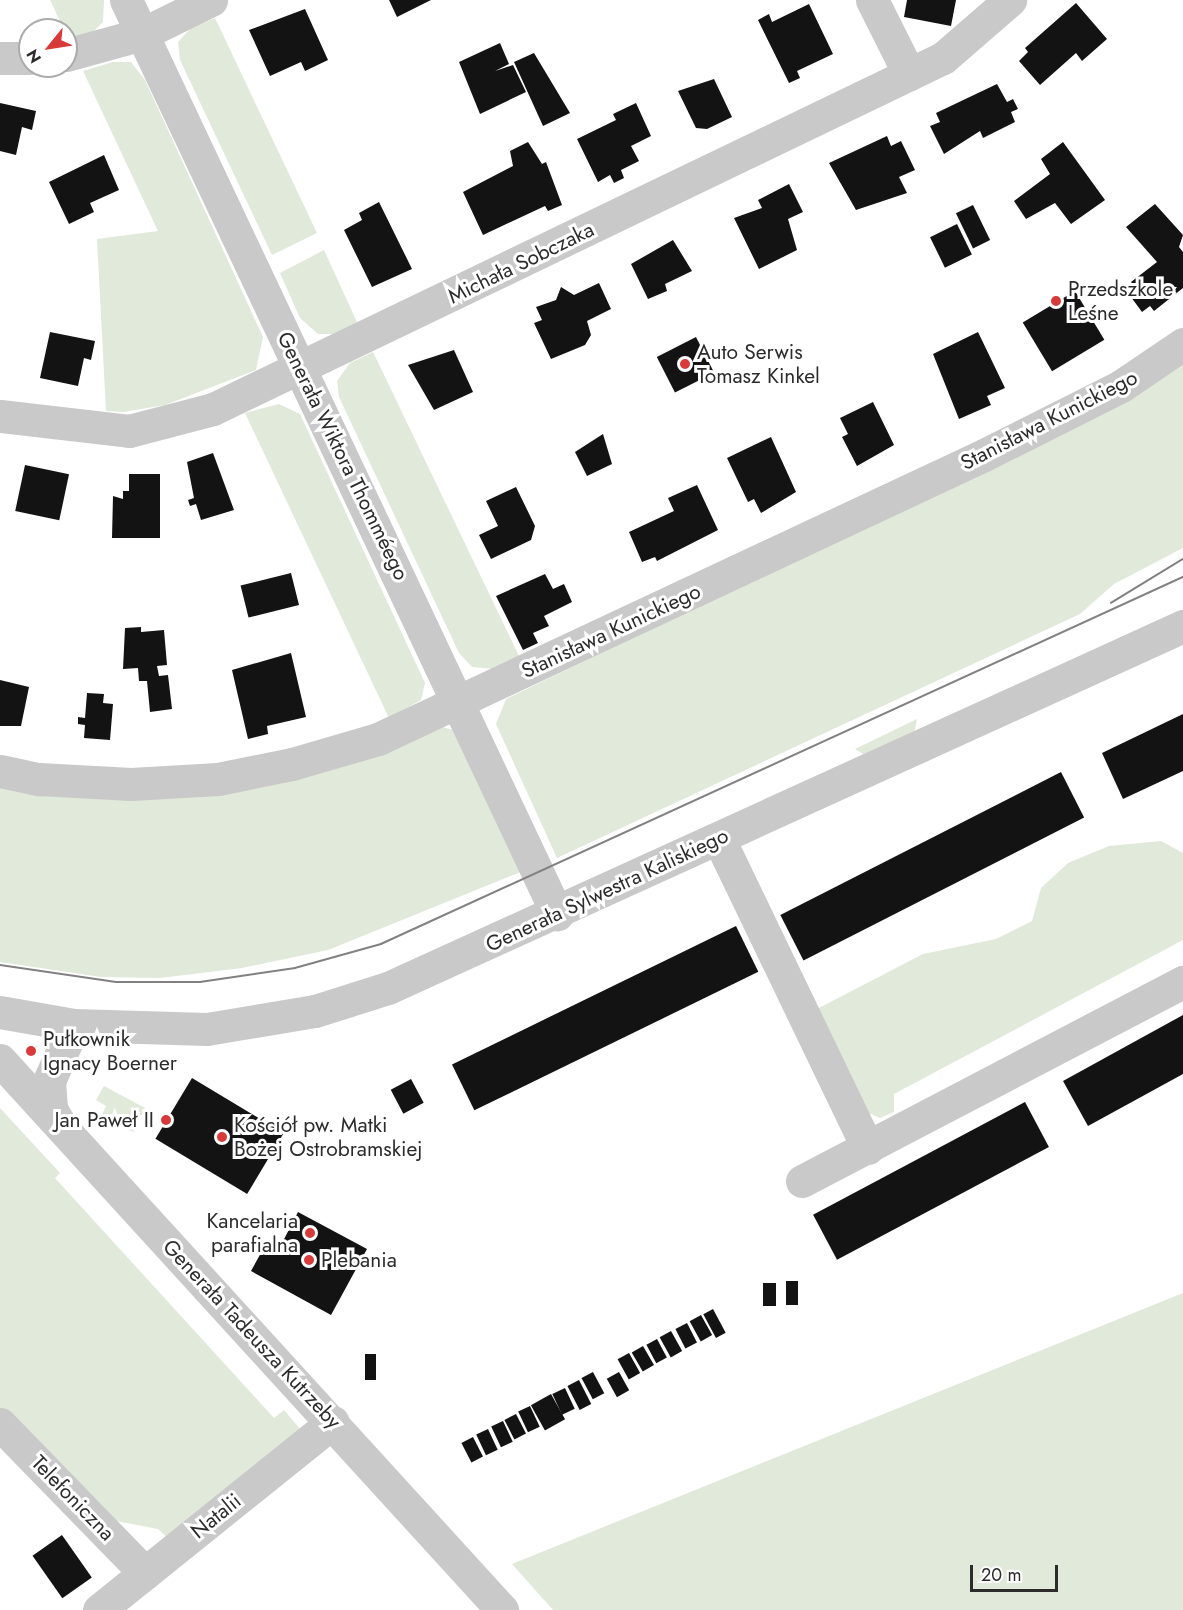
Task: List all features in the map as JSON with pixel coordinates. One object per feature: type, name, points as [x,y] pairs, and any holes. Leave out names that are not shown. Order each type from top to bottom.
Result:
[{"type":"street","name":"Generała Wiktora Thomméego","points":[[126,0],[557,914]]},
{"type":"street","points":[[78,52],[142,34],[211,0]]},
{"type":"street","points":[[872,0],[909,74]]},
{"type":"street","name":"Michała Sobczaka","points":[[0,416],[129,431],[213,409],[302,370],[943,58],[1010,0]]},
{"type":"street","points":[[0,58],[18,58]]},
{"type":"street","name":"Stanisława Kunickiego","points":[[0,771],[39,780],[131,784],[218,779],[292,764],[378,739],[984,455],[1121,386],[1183,344]]},
{"type":"street","name":"Generała Sylwestra Kaliskiego","points":[[0,1012],[74,1025],[207,1029],[315,1011],[388,988],[557,914],[1183,626]]},
{"type":"street","points":[[719,839],[868,1148]]},
{"type":"street","points":[[802,1181],[1183,982]]},
{"type":"street","points":[[65,1133],[51,1109],[48,1092],[74,1025]]},
{"type":"street","name":"Generała Tadeusza Kutrzeby","points":[[0,1060],[333,1422],[502,1610]]},
{"type":"street","name":"Natalii","points":[[99,1610],[333,1422]]},
{"type":"street","name":"Telefoniczna","points":[[0,1424],[145,1573]]},
{"type":"green space","points":[[50,0],[104,0],[103,22],[93,32],[78,36],[78,18],[59,18]]},
{"type":"green space","points":[[215,18],[317,233],[272,255],[180,60],[178,42],[190,29]]},
{"type":"green space","points":[[113,62],[131,62],[145,80],[263,337],[256,370],[165,405],[123,412],[106,411],[97,239],[158,231],[83,71]]},
{"type":"green space","points":[[324,250],[357,322],[336,334],[318,334],[300,318],[280,273]]},
{"type":"green space","points":[[373,352],[519,656],[494,669],[472,667],[459,653],[339,397],[337,381],[350,363]]},
{"type":"green space","points":[[1183,360],[1183,548],[1114,584],[1080,614],[557,858],[496,724],[506,699],[862,528]]},
{"type":"green space","points":[[279,404],[300,414],[425,683],[421,700],[389,718],[245,413]]},
{"type":"green space","points":[[917,719],[914,733],[866,756],[855,749]]},
{"type":"green space","points":[[442,727],[454,730],[523,871],[328,950],[242,968],[160,978],[101,977],[0,962],[0,778],[128,795]]},
{"type":"green space","points":[[1161,841],[1183,853],[1183,940],[894,1094],[894,1112],[880,1118],[859,1109],[815,1010],[923,954],[996,939],[1032,921],[1041,888],[1068,863],[1109,846]]},
{"type":"green space","points":[[104,1086],[145,1108],[133,1132],[102,1115],[106,1106],[96,1100]]},
{"type":"green space","points":[[0,1108],[60,1173],[55,1178],[274,1418],[284,1410],[301,1430],[172,1542],[158,1529],[116,1521],[0,1409]]},
{"type":"green space","points":[[1183,1293],[1183,1610],[553,1610],[512,1564]]},
{"type":"building","points":[[389,0],[431,0],[397,17]]},
{"type":"building","points":[[907,0],[956,0],[951,26],[904,17]]},
{"type":"building","points":[[1076,3],[1107,39],[1082,61],[1076,53],[1040,85],[1019,61],[1028,52],[1025,48]]},
{"type":"building","points":[[809,4],[833,54],[797,71],[800,78],[789,83],[758,20],[769,14],[772,22]]},
{"type":"building","points":[[305,9],[328,60],[305,71],[301,62],[270,76],[249,30]]},
{"type":"building","points":[[500,43],[509,64],[495,71],[513,65],[526,92],[480,114],[459,62]]},
{"type":"building","points":[[534,53],[570,113],[543,126],[514,62]]},
{"type":"building","points":[[714,79],[732,117],[707,129],[696,128],[678,91]]},
{"type":"building","points":[[997,84],[1007,102],[1013,99],[1018,109],[1011,112],[1015,122],[983,138],[980,131],[944,154],[930,126],[940,122],[936,113]]},
{"type":"building","points":[[0,103],[36,111],[32,130],[22,127],[16,155],[0,151]]},
{"type":"building","points":[[636,103],[651,136],[631,146],[639,161],[621,170],[624,178],[614,183],[610,175],[598,182],[577,139],[616,120],[613,114]]},
{"type":"building","points":[[887,136],[891,146],[901,141],[915,170],[899,177],[907,193],[856,210],[829,163]]},
{"type":"building","points":[[528,142],[542,164],[546,162],[562,205],[548,211],[545,206],[483,235],[463,192],[513,166],[510,151]]},
{"type":"building","points":[[1063,142],[1105,200],[1071,224],[1055,203],[1026,219],[1014,201],[1050,174],[1041,159]]},
{"type":"building","points":[[104,155],[119,190],[90,203],[94,212],[69,224],[49,182]]},
{"type":"building","points":[[789,184],[803,212],[788,219],[797,250],[759,269],[734,218],[762,208],[758,200]]},
{"type":"building","points":[[379,202],[412,269],[372,287],[344,230],[362,220],[359,213]]},
{"type":"building","points":[[1155,204],[1183,235],[1179,247],[1183,252],[1183,288],[1154,311],[1150,306],[1142,312],[1128,293],[1136,288],[1131,282],[1157,262],[1126,227]]},
{"type":"building","points":[[973,205],[990,240],[973,248],[956,213]]},
{"type":"building","points":[[957,224],[972,255],[945,268],[930,237]]},
{"type":"building","points":[[673,240],[692,271],[665,284],[667,291],[648,299],[631,264]]},
{"type":"building","points":[[599,283],[611,309],[587,321],[591,335],[585,345],[551,359],[534,323],[542,320],[536,307],[556,300],[561,287],[574,295]]},
{"type":"building","points":[[1075,291],[1104,340],[1052,371],[1023,322]]},
{"type":"building","points":[[50,332],[95,341],[91,360],[84,358],[78,386],[40,378]]},
{"type":"building","points":[[978,332],[1005,388],[987,396],[991,405],[959,419],[933,354]]},
{"type":"building","name":"Auto Serwis Tomasz Kinkel","points":[[696,337],[714,373],[675,393],[657,357]]},
{"type":"building","points":[[454,350],[473,392],[434,410],[408,365]]},
{"type":"building","points":[[873,402],[894,445],[857,466],[842,437],[848,434],[840,418]]},
{"type":"building","points":[[603,434],[612,464],[587,476],[575,452]]},
{"type":"building","points":[[771,437],[796,492],[761,513],[754,499],[748,502],[727,458]]},
{"type":"building","points":[[213,453],[234,510],[201,520],[196,504],[190,506],[188,500],[194,498],[187,462]]},
{"type":"building","points":[[25,465],[69,474],[59,520],[15,511]]},
{"type":"building","points":[[129,474],[160,474],[160,538],[112,538],[113,496],[123,499],[123,491],[129,491]]},
{"type":"building","points":[[697,485],[718,530],[657,561],[655,557],[642,562],[629,532],[674,511],[668,498]]},
{"type":"building","points":[[516,487],[535,526],[531,540],[491,559],[479,535],[498,526],[486,501]]},
{"type":"building","points":[[291,573],[299,605],[249,618],[241,586]]},
{"type":"building","points":[[545,574],[553,589],[564,584],[572,602],[544,616],[549,626],[533,633],[538,643],[523,650],[496,596]]},
{"type":"building","points":[[141,627],[141,632],[164,630],[167,665],[157,666],[159,676],[168,675],[172,709],[150,712],[147,681],[139,681],[138,668],[123,669],[125,628]]},
{"type":"building","points":[[291,653],[306,717],[267,726],[268,734],[248,739],[232,670]]},
{"type":"building","points":[[0,680],[29,687],[21,726],[0,726]]},
{"type":"building","points":[[87,693],[104,694],[103,703],[113,704],[110,740],[84,738],[85,725],[78,724],[78,717],[85,718]]},
{"type":"building","points":[[1183,714],[1183,771],[1123,799],[1102,753]]},
{"type":"building","points":[[1061,772],[1084,817],[803,960],[780,915]]},
{"type":"building","points":[[736,926],[758,972],[474,1110],[452,1065]]},
{"type":"building","points":[[1183,1015],[1183,1074],[1088,1126],[1063,1081]]},
{"type":"building","name":"Kościół pw. Matki Bożej Ostrobramskiej","points":[[192,1078],[284,1133],[247,1194],[155,1139]]},
{"type":"building","points":[[411,1079],[424,1103],[403,1114],[391,1090]]},
{"type":"building","points":[[1025,1102],[1049,1147],[837,1260],[813,1215]]},
{"type":"building","name":"Plebania","points":[[298,1212],[367,1249],[331,1315],[251,1271],[268,1240],[280,1247]]},
{"type":"building","points":[[786,1281],[798,1281],[798,1305],[786,1305]]},
{"type":"building","points":[[763,1283],[776,1283],[776,1306],[763,1306]]},
{"type":"building","points":[[713,1309],[726,1333],[716,1338],[703,1314]]},
{"type":"building","points":[[701,1315],[712,1335],[701,1341],[690,1321]]},
{"type":"building","points":[[687,1323],[697,1343],[685,1349],[675,1329]]},
{"type":"building","points":[[671,1331],[682,1351],[671,1357],[660,1337]]},
{"type":"building","points":[[657,1339],[667,1358],[656,1363],[646,1345]]},
{"type":"building","points":[[643,1346],[654,1365],[643,1372],[632,1352]]},
{"type":"building","points":[[629,1353],[640,1373],[629,1379],[618,1359]]},
{"type":"building","points":[[365,1354],[376,1354],[376,1380],[365,1380]]},
{"type":"building","points":[[593,1372],[604,1393],[593,1399],[582,1378]]},
{"type":"building","points":[[619,1372],[629,1390],[617,1397],[607,1379]]},
{"type":"building","points":[[579,1380],[591,1404],[580,1410],[567,1386]]},
{"type":"building","points":[[565,1388],[575,1409],[562,1415],[552,1394]]},
{"type":"building","points":[[551,1394],[565,1419],[545,1431],[531,1405]]},
{"type":"building","points":[[530,1406],[540,1427],[528,1432],[518,1411]]},
{"type":"building","points":[[516,1414],[526,1434],[514,1440],[504,1420]]},
{"type":"building","points":[[503,1421],[513,1442],[501,1447],[491,1426]]},
{"type":"building","points":[[488,1429],[498,1450],[486,1455],[476,1434]]},
{"type":"building","points":[[473,1437],[483,1457],[471,1463],[461,1443]]},
{"type":"building","points":[[62,1535],[92,1578],[62,1598],[33,1556]]},
{"type":"tram line","points":[[1111,603],[1183,559]]},
{"type":"tram line","points":[[0,965],[116,982],[200,982],[295,968],[381,944],[1183,577]]},
{"type":"place","name":"Przedszkole Leśne","points":[[1056,301]]},
{"type":"place","name":"Auto Serwis Tomasz Kinkel","points":[[685,364]]},
{"type":"place","name":"Pułkownik Ignacy Boerner","points":[[31,1051]]},
{"type":"place","name":"Jan Paweł II","points":[[166,1120]]},
{"type":"place","name":"Kościół pw. Matki Bożej Ostrobramskiej","points":[[222,1137]]},
{"type":"place","name":"Kancelaria parafialna","points":[[310,1233]]},
{"type":"place","name":"Plebania","points":[[309,1260]]}]
